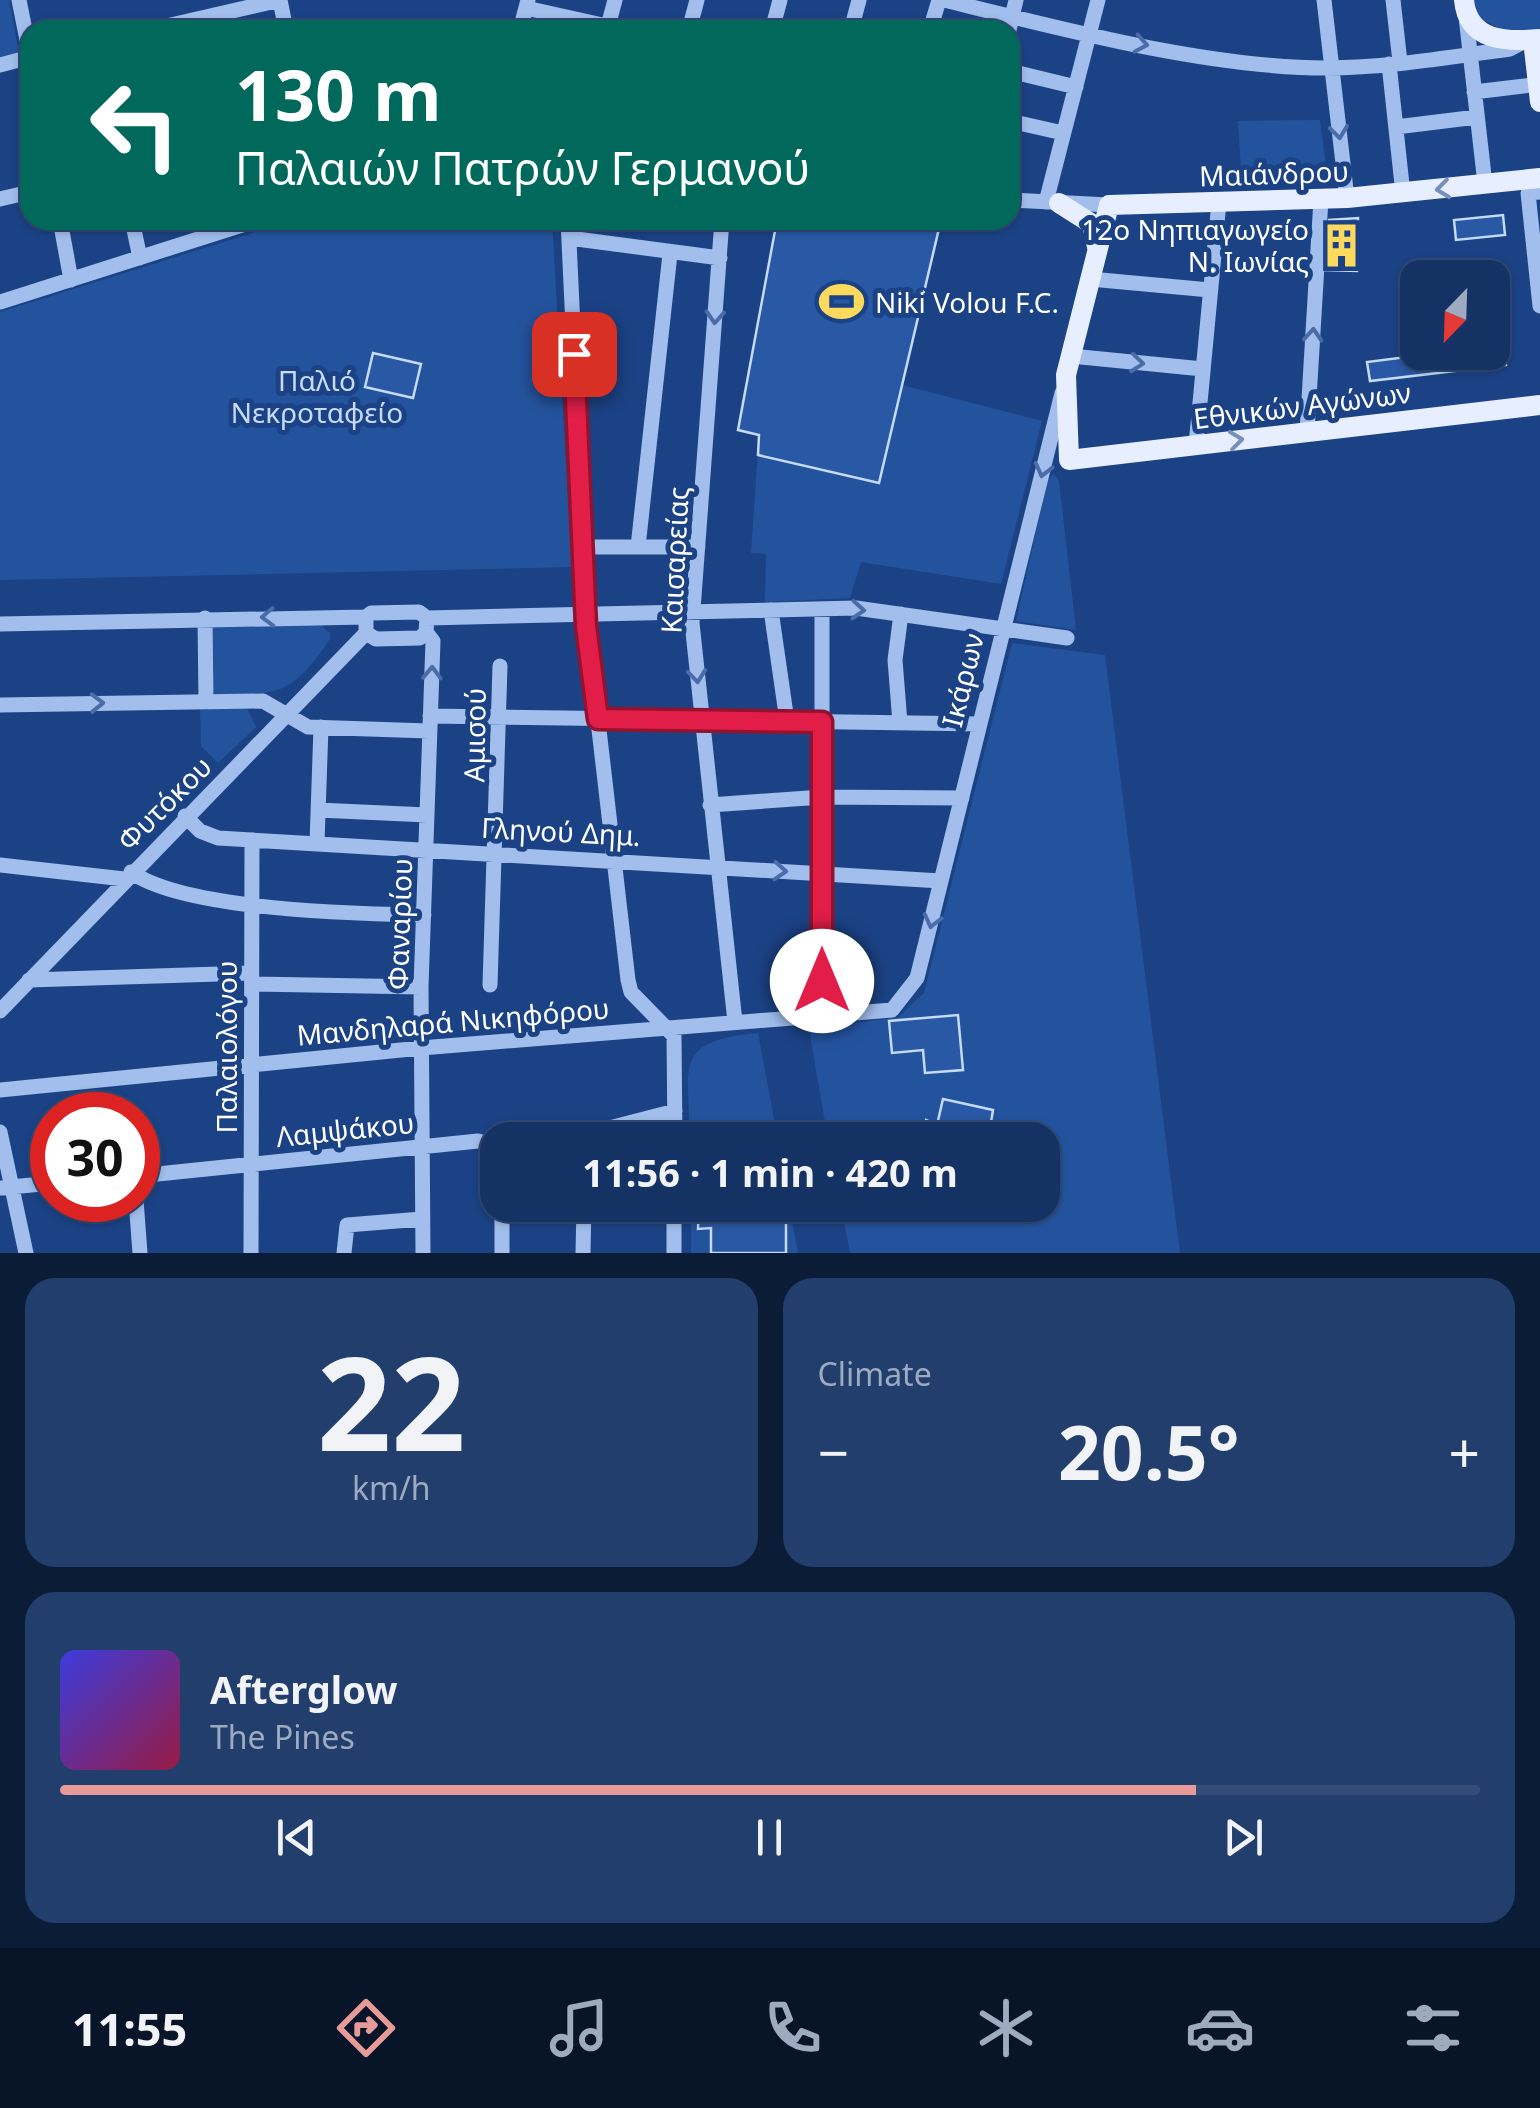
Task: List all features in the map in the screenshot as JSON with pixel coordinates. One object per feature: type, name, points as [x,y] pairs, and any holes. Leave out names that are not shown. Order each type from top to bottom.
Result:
[{"type":"main road","points":[[1465,6],[1481,31],[1502,42],[1533,40],[1539,90]]},
{"type":"main road","name":"Μαιάνδρου","points":[[1108,204],[1321,200],[1540,178]]},
{"type":"main road","points":[[1052,202],[1092,224],[1096,253]]},
{"type":"main road","name":"Ικάρων","points":[[1069,460],[1069,366],[1108,204]]},
{"type":"main road","name":"Εθνικών Αγώνων","points":[[1069,460],[1540,405]]},
{"type":"street","points":[[195,20],[280,0]]},
{"type":"street","points":[[941,0],[998,20]]},
{"type":"street","points":[[1052,202],[1064,133],[1098,0]]},
{"type":"street","points":[[1324,0],[1347,198]]},
{"type":"street","points":[[1392,0],[1396,127],[1403,194]]},
{"type":"street","points":[[527,4],[586,20]]},
{"type":"street","points":[[1465,6],[1485,184]]},
{"type":"street","points":[[1020,26],[1264,63],[1331,68],[1470,55],[1510,49],[1533,40]]},
{"type":"street","points":[[1020,73],[1076,87]]},
{"type":"street","points":[[1474,92],[1539,90]]},
{"type":"street","points":[[1396,127],[1477,117]]},
{"type":"street","points":[[1020,123],[1064,133]]},
{"type":"street","points":[[1540,192],[1528,193],[1540,306]]},
{"type":"street","name":"Μαιάνδρου","points":[[1020,200],[1108,204]]},
{"type":"street","points":[[1307,432],[1321,200]]},
{"type":"street","points":[[1196,445],[1218,202]]},
{"type":"street","points":[[62,230],[71,280]]},
{"type":"street","points":[[134,230],[140,258]]},
{"type":"street","points":[[203,230],[205,237]]},
{"type":"street","points":[[0,302],[227,230]]},
{"type":"street","points":[[568,230],[586,614],[613,859],[629,988],[675,1038],[675,1122]]},
{"type":"street","name":"Καισαρείας","points":[[721,230],[693,612],[716,866],[735,1022]]},
{"type":"street","points":[[568,238],[720,258]]},
{"type":"street","points":[[638,547],[670,254]]},
{"type":"street","points":[[1090,280],[1210,290]]},
{"type":"street","points":[[1069,366],[1203,369]]},
{"type":"street","name":"Ικάρων","points":[[906,997],[917,978],[1069,366]]},
{"type":"street","points":[[583,547],[698,547]]},
{"type":"street","points":[[427,625],[586,614],[822,609],[901,614],[1066,638]]},
{"type":"street","points":[[822,609],[822,1017]]},
{"type":"street","points":[[770,610],[787,722]]},
{"type":"street","points":[[0,624],[205,618],[366,625],[419,612],[427,625]]},
{"type":"street","points":[[900,723],[895,660],[901,614]]},
{"type":"street","points":[[205,618],[206,702]]},
{"type":"street","points":[[366,625],[376,639],[420,638],[427,625]]},
{"type":"street","name":"Φυτόκου","points":[[0,1011],[184,816],[287,715],[366,625]]},
{"type":"street","name":"Φαναρίου","points":[[423,1253],[421,987],[433,642],[427,625]]},
{"type":"street","name":"Αμισού","points":[[490,985],[500,666]]},
{"type":"street","points":[[0,705],[269,702],[303,726],[321,727],[498,716],[980,724]]},
{"type":"street","points":[[317,843],[321,727]]},
{"type":"street","points":[[710,805],[822,797],[962,798]]},
{"type":"street","points":[[318,810],[427,815]]},
{"type":"street","name":"Γληνού Δημ.","points":[[184,816],[208,836],[252,840],[613,859],[941,882]]},
{"type":"street","name":"Παλαιολόγου","points":[[251,1253],[252,840]]},
{"type":"street","points":[[0,865],[127,876],[251,904],[424,915]]},
{"type":"street","points":[[29,980],[252,979],[421,987]]},
{"type":"street","name":"Μανδηλαρά Νικηφόρου","points":[[0,1090],[668,1026],[880,1014],[906,997]]},
{"type":"street","points":[[637,1122],[675,1111]]},
{"type":"street","points":[[0,1132],[6,1188],[26,1253]]},
{"type":"street","name":"Λαμψάκου","points":[[160,1174],[480,1142]]},
{"type":"street","points":[[344,1253],[347,1225],[422,1219]]},
{"type":"street","points":[[138,1222],[140,1253]]},
{"type":"street","points":[[502,1222],[502,1253]]},
{"type":"street","points":[[583,1253],[584,1222]]},
{"type":"street","points":[[674,1222],[674,1253]]},
{"type":"green space","points":[[0,0],[9,0],[19,52],[0,57]]},
{"type":"green space","points":[[1474,0],[1540,0],[1540,30],[1507,33],[1480,18]]},
{"type":"green space","points":[[1320,120],[1327,175],[1320,185],[1242,186],[1238,121]]},
{"type":"green space","name":"Παλιό Νεκροταφείο","points":[[262,230],[553,230],[572,567],[0,580],[0,312]]},
{"type":"green space","points":[[775,230],[939,230],[902,385],[1042,421],[1001,584],[861,562],[850,598],[765,602],[766,554],[751,553],[759,436],[738,430]]},
{"type":"green space","points":[[1054,474],[1059,481],[1076,630],[1016,621],[1048,479]]},
{"type":"green space","points":[[320,624],[330,633],[330,639],[292,682],[268,692],[211,695],[211,626]]},
{"type":"green space","points":[[1012,643],[1105,655],[1180,1253],[850,1253],[844,1222],[1060,1222],[1060,1122],[825,1122],[809,1029],[899,1017],[924,993]]},
{"type":"green space","points":[[200,704],[245,704],[256,727],[218,763],[201,746]]},
{"type":"green space","points":[[758,1033],[775,1122],[689,1122],[691,1062],[698,1051],[730,1037]]},
{"type":"green space","points":[[691,1222],[792,1222],[798,1253],[691,1253]]},
{"type":"building","points":[[1503,215],[1505,235],[1456,240],[1454,220]]},
{"type":"building","name":"12ο Νηπιαγωγείο Ν. Ιωνίας","points":[[1358,218],[1357,271],[1325,270],[1329,220]]},
{"type":"building","name":"Niki Volou F.C.","points":[[775,230],[939,230],[879,483],[758,455],[759,435],[738,430]]},
{"type":"building","points":[[373,353],[421,364],[413,398],[365,387]]},
{"type":"building","points":[[1400,358],[1400,370],[1464,370],[1370,381],[1367,362]]},
{"type":"building","points":[[958,1015],[963,1070],[925,1073],[923,1050],[892,1053],[889,1021]]},
{"type":"building","points":[[943,1099],[993,1110],[991,1122],[938,1122]]},
{"type":"building","points":[[698,1222],[786,1222],[786,1253],[711,1253],[711,1228],[698,1229]]},
{"type":"place","name":"12ο Νηπιαγωγείο Ν. Ιωνίας","points":[[1342,245]]},
{"type":"place","name":"Niki Volou F.C.","points":[[842,302]]},
{"type":"route","points":[[574,354],[586,626],[598,719],[822,722],[822,981]]}]
